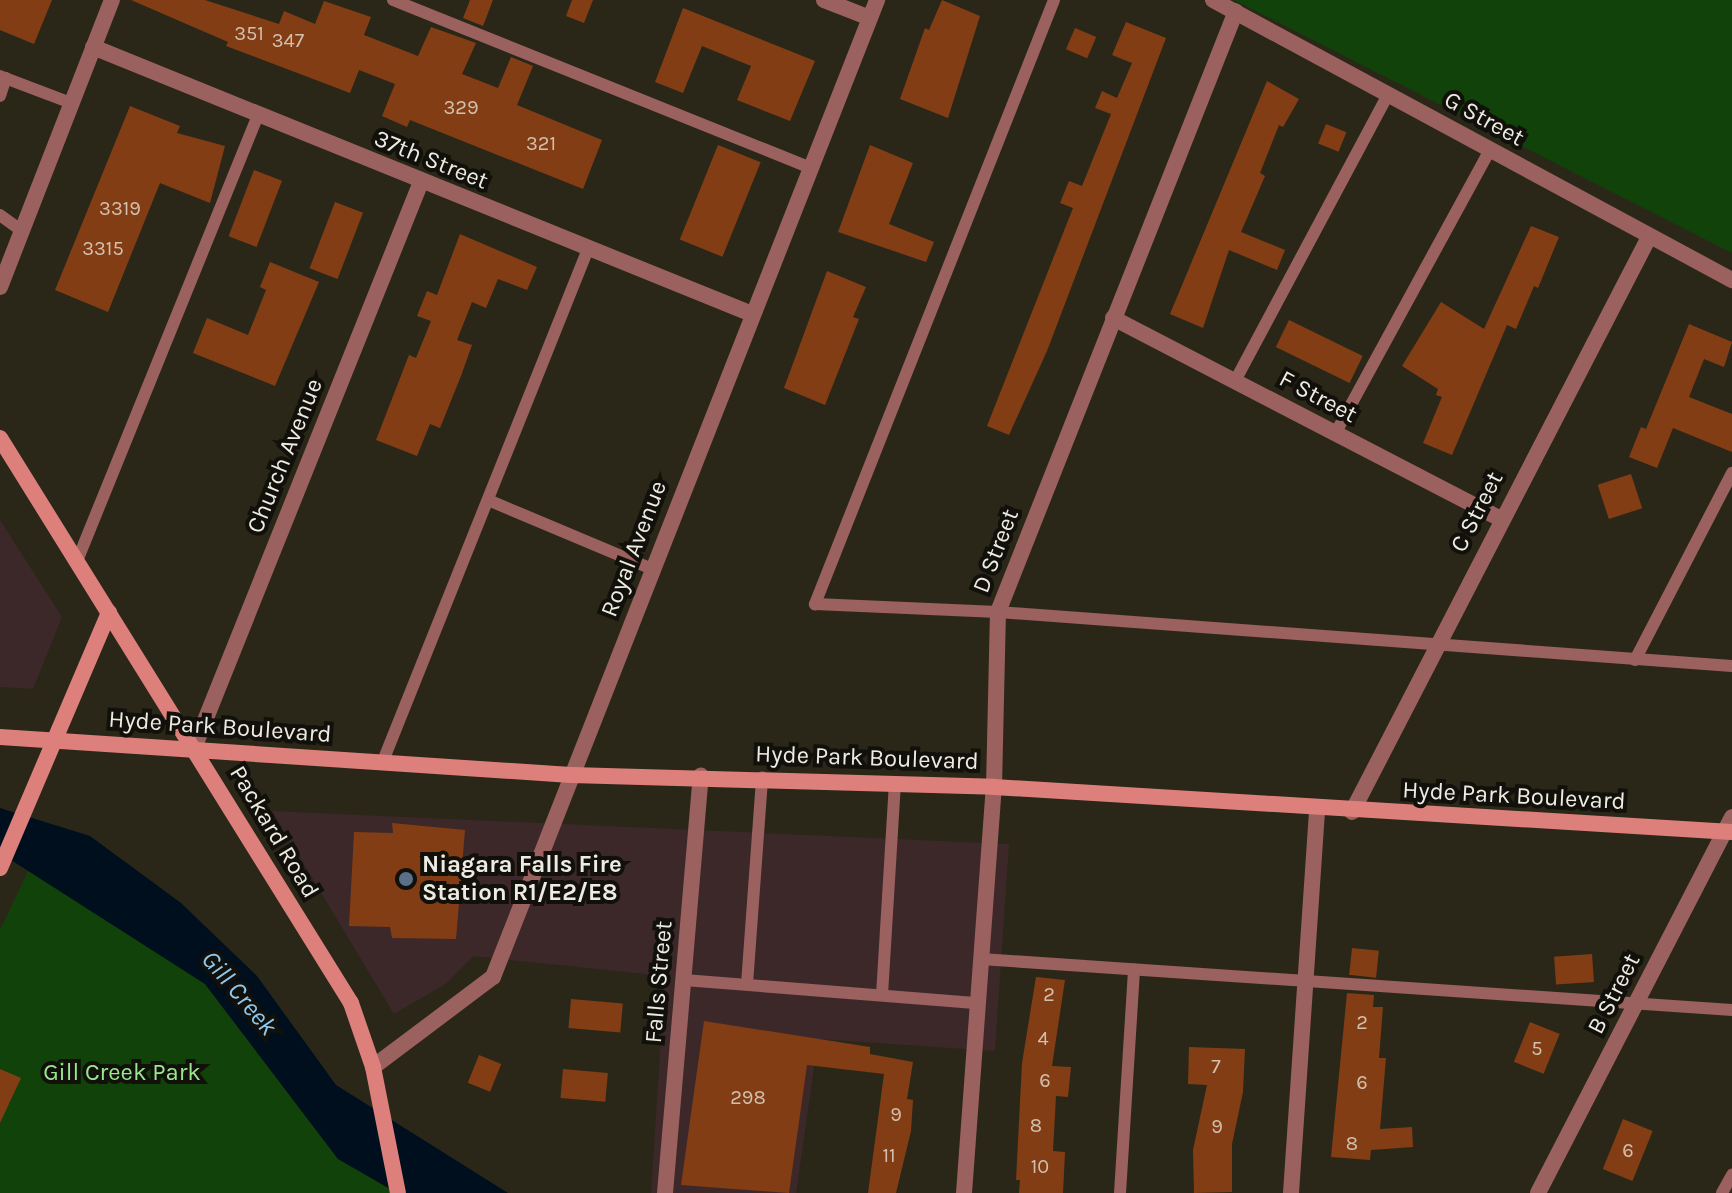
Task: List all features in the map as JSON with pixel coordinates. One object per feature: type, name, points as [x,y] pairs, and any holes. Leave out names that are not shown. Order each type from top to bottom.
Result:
[{"type":"main road","name":"Packard Road","points":[[0,438],[351,1003],[373,1067],[398,1193]]},
{"type":"main road","points":[[0,868],[109,612]]},
{"type":"main road","name":"Hyde Park Boulevard","points":[[0,737],[571,775],[701,776],[994,787],[1352,812],[1730,827]]},
{"type":"street","points":[[0,287],[112,0]]},
{"type":"street","points":[[824,0],[870,18]]},
{"type":"street","name":"Royal Avenue","points":[[373,1067],[493,977],[877,0]]},
{"type":"street","name":"G Street","points":[[1213,0],[1732,280]]},
{"type":"street","name":"D Street","points":[[964,1193],[994,787],[998,612],[1236,11]]},
{"type":"street","name":"37th Street","points":[[93,47],[752,314]]},
{"type":"street","name":"Church Avenue","points":[[194,748],[421,182]]},
{"type":"street","name":"C Street","points":[[1352,812],[1500,519],[1649,237]]},
{"type":"street","name":"F Street","points":[[1113,318],[1500,519]]},
{"type":"street","name":"Falls Street","points":[[665,1193],[701,776]]},
{"type":"street","points":[[1291,1193],[1317,809]]},
{"type":"street","name":"B Street","points":[[1538,1193],[1730,827]]},
{"type":"lane","points":[[393,0],[810,168]]},
{"type":"lane","points":[[1054,0],[815,604],[998,612],[1435,647],[1732,666]]},
{"type":"lane","points":[[0,96],[3,77],[71,103]]},
{"type":"lane","points":[[1235,381],[1388,94]]},
{"type":"lane","points":[[77,561],[258,115]]},
{"type":"lane","points":[[1335,434],[1490,150]]},
{"type":"lane","points":[[0,215],[22,231]]},
{"type":"lane","points":[[383,761],[588,249]]},
{"type":"lane","points":[[1635,660],[1732,473]]},
{"type":"lane","points":[[488,500],[652,569]]},
{"type":"lane","points":[[747,984],[762,778]]},
{"type":"lane","points":[[882,995],[895,783]]},
{"type":"lane","points":[[981,959],[1732,1010]]},
{"type":"lane","points":[[1120,1193],[1134,969]]},
{"type":"lane","points":[[684,980],[978,1003]]},
{"type":"lane","points":[[1722,1193],[1732,1175]]},
{"type":"shaded area","points":[[0,520],[62,617],[33,689],[0,687]]},
{"type":"shaded area","points":[[272,811],[1009,844],[995,1051],[818,1039],[796,1193],[651,1193],[665,976],[473,956],[447,983],[394,1014]]},
{"type":"green space","points":[[1234,0],[1732,0],[1732,253]]},
{"type":"green space","name":"Gill Creek Park","points":[[29,869],[205,984],[338,1159],[397,1193],[0,1193],[0,930]]},
{"type":"water","name":"Gill Creek","points":[[0,808],[90,836],[181,903],[257,976],[336,1085],[508,1193],[397,1193],[338,1159],[205,984],[0,853]]},
{"type":"building","points":[[0,0],[52,0],[34,44],[0,30]]},
{"type":"building","points":[[131,0],[205,0],[279,24],[284,11],[315,24],[324,1],[371,17],[364,35],[418,56],[431,27],[476,43],[462,74],[498,88],[511,57],[533,66],[517,105],[602,140],[583,189],[410,120],[407,127],[382,116],[395,84],[359,70],[350,93],[226,46],[228,42]]},
{"type":"building","points":[[470,0],[493,0],[483,26],[463,18]]},
{"type":"building","points":[[572,0],[593,0],[584,23],[566,16]]},
{"type":"building","points":[[942,0],[980,16],[948,118],[900,99],[925,28],[929,30]]},
{"type":"building","points":[[683,8],[815,61],[790,121],[737,100],[751,66],[702,46],[683,93],[655,82]]},
{"type":"building","points":[[1126,22],[1166,38],[1047,351],[1009,435],[987,426],[1073,208],[1060,203],[1069,181],[1082,186],[1111,114],[1095,108],[1102,91],[1117,98],[1132,63],[1112,55]]},
{"type":"building","points":[[1075,28],[1096,37],[1087,58],[1066,49]]},
{"type":"building","points":[[1267,81],[1299,99],[1283,127],[1279,125],[1260,173],[1265,176],[1241,232],[1285,250],[1277,270],[1229,250],[1203,328],[1170,314]]},
{"type":"building","points":[[130,106],[180,126],[177,133],[225,146],[210,203],[160,183],[108,312],[55,290]]},
{"type":"building","points":[[1326,124],[1346,132],[1339,152],[1318,143]]},
{"type":"building","points":[[718,145],[761,162],[722,257],[680,240]]},
{"type":"building","points":[[870,145],[913,163],[889,224],[934,242],[926,262],[838,232]]},
{"type":"building","points":[[254,170],[282,181],[257,247],[229,236]]},
{"type":"building","points":[[335,202],[363,213],[338,279],[310,268]]},
{"type":"building","points":[[1531,226],[1559,237],[1538,288],[1534,286],[1516,329],[1507,325],[1452,455],[1423,443],[1442,397],[1436,395],[1438,389],[1402,366],[1441,302],[1484,329]]},
{"type":"building","points":[[460,234],[537,267],[527,290],[498,279],[486,308],[472,302],[457,340],[472,345],[461,376],[440,428],[430,424],[417,456],[376,440],[409,355],[416,358],[431,321],[417,316],[427,291],[437,295]]},
{"type":"building","points":[[270,262],[319,282],[275,386],[193,353],[207,318],[248,335],[266,290],[260,287]]},
{"type":"building","points":[[827,271],[866,287],[853,317],[859,319],[825,405],[784,388]]},
{"type":"building","points":[[1289,320],[1363,356],[1350,383],[1276,347]]},
{"type":"building","points":[[1689,324],[1732,342],[1724,367],[1704,359],[1689,397],[1732,414],[1732,452],[1673,428],[1657,468],[1629,457],[1641,427],[1646,429]]},
{"type":"building","points":[[1631,474],[1642,508],[1609,519],[1598,485]]},
{"type":"building","name":"Niagara Falls Fire Station R1/E2/E8","points":[[392,823],[465,830],[456,939],[392,938],[390,927],[349,926],[354,832],[393,833]]},
{"type":"building","points":[[1352,948],[1379,951],[1376,978],[1349,975]]},
{"type":"building","points":[[1592,954],[1594,982],[1556,985],[1554,957]]},
{"type":"building","points":[[1036,977],[1065,980],[1052,1066],[1071,1067],[1068,1097],[1056,1096],[1053,1151],[1065,1152],[1063,1193],[1019,1193],[1020,1180],[1016,1180],[1022,1063]]},
{"type":"building","points":[[1347,993],[1374,995],[1373,1007],[1383,1007],[1379,1058],[1386,1058],[1380,1129],[1412,1127],[1413,1147],[1371,1150],[1370,1160],[1331,1157]]},
{"type":"building","points":[[571,999],[623,1004],[620,1032],[568,1028]]},
{"type":"building","points":[[704,1021],[870,1047],[870,1054],[913,1062],[907,1099],[913,1100],[911,1131],[896,1193],[868,1193],[884,1074],[807,1065],[789,1193],[681,1185]]},
{"type":"building","points":[[1530,1022],[1560,1034],[1544,1074],[1514,1062]]},
{"type":"building","points":[[1189,1047],[1245,1049],[1243,1092],[1232,1144],[1232,1192],[1194,1193],[1193,1150],[1207,1085],[1188,1084]]},
{"type":"building","points":[[479,1055],[501,1064],[490,1092],[468,1083]]},
{"type":"building","points":[[0,1069],[21,1078],[0,1123]]},
{"type":"building","points":[[563,1069],[608,1073],[605,1102],[560,1098]]},
{"type":"building","points":[[1623,1119],[1653,1131],[1632,1181],[1603,1169]]},
{"type":"place","name":"Niagara Falls Fire Station R1/E2/E8","points":[[406,879]]}]
